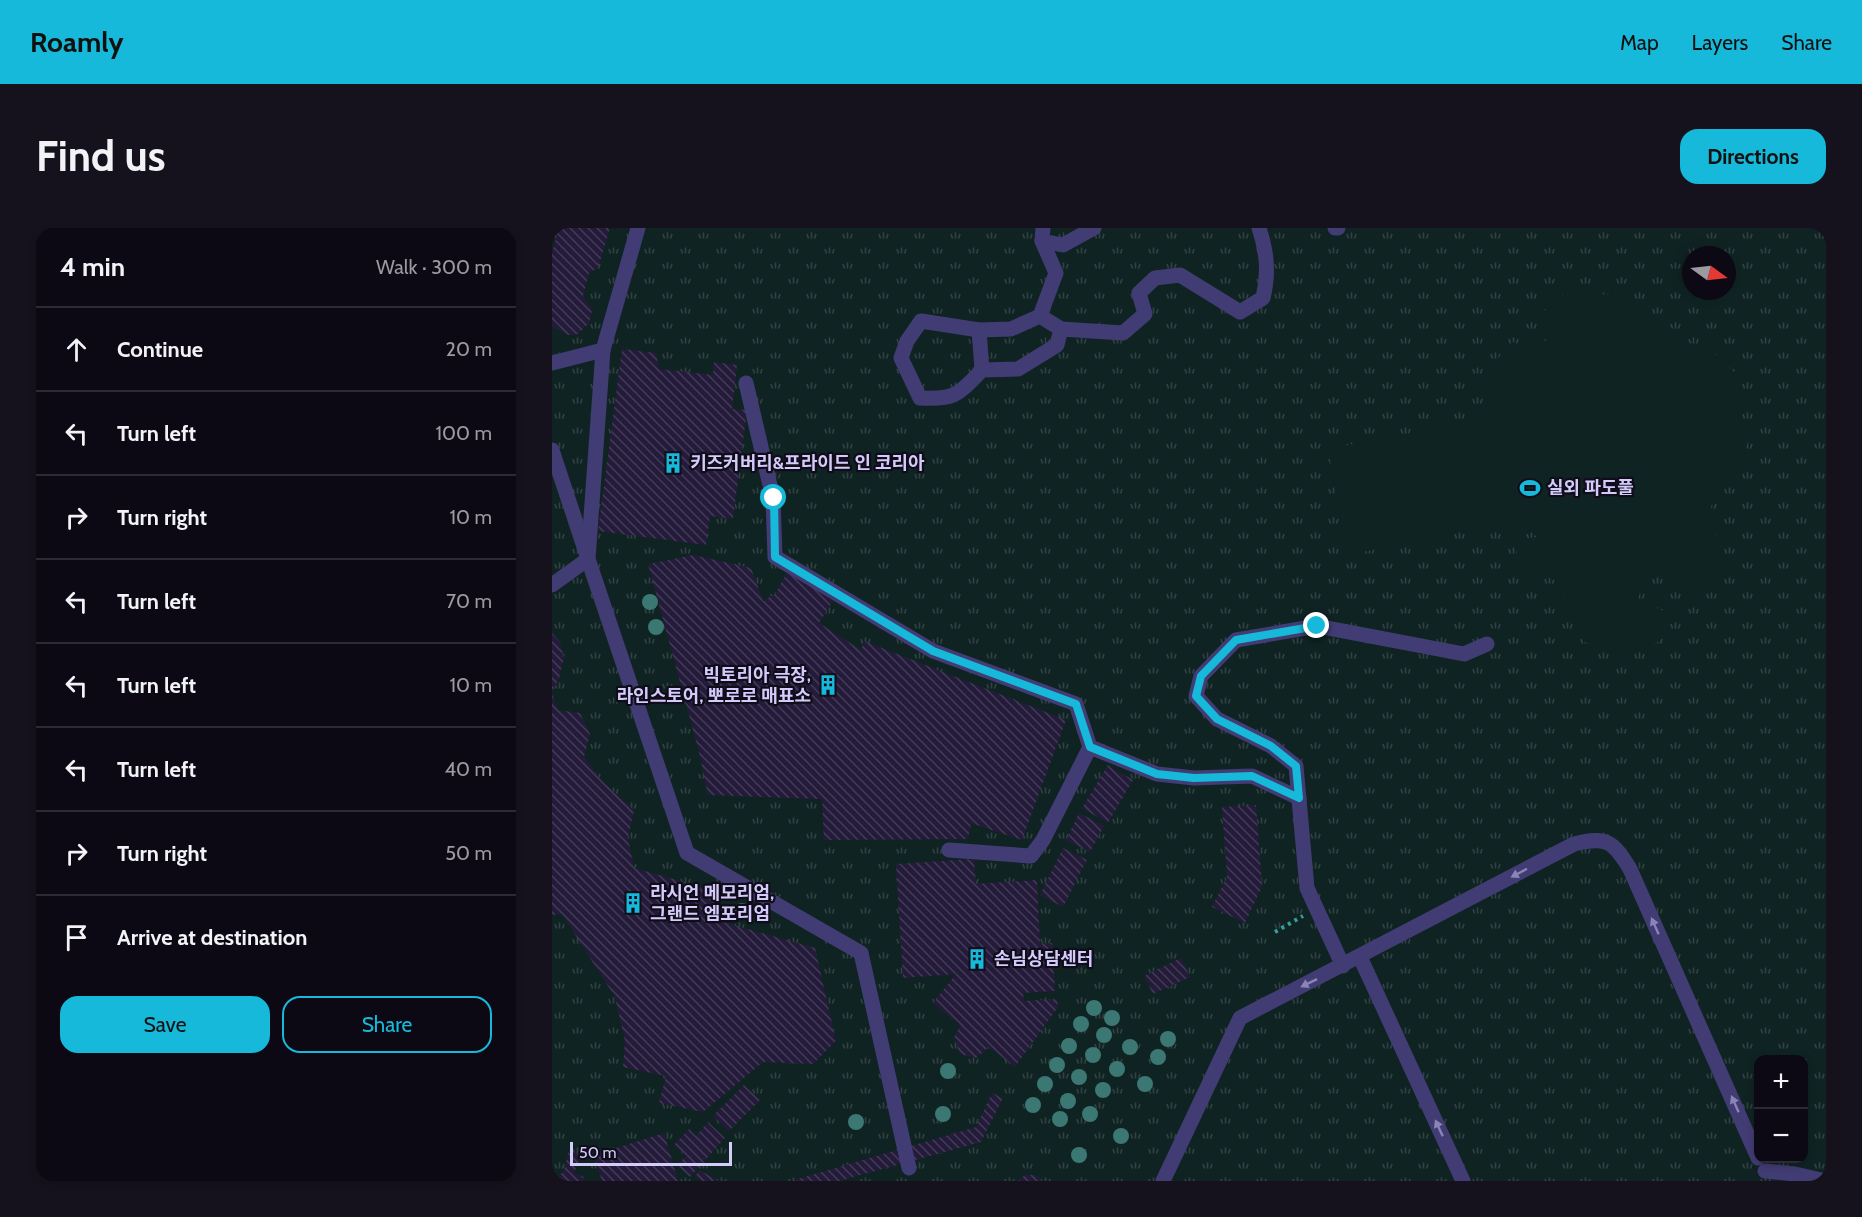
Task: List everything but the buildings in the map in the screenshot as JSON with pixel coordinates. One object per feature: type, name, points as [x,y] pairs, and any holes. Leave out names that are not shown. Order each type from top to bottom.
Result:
[{"type":"street","points":[[588,559],[603,350],[638,228]]},
{"type":"street","points":[[1043,235],[1063,245],[1094,228]]},
{"type":"street","points":[[1040,316],[1061,329],[1123,333],[1145,314],[1139,293],[1155,278],[1180,275],[1240,312],[1263,298],[1267,280],[1265,247],[1259,228]]},
{"type":"street","points":[[1043,235],[1056,273],[1040,316],[1011,329],[979,330],[921,321],[907,340],[901,358],[920,398],[945,399],[962,391],[982,370],[1018,369],[1057,345],[1061,329]]},
{"type":"street","points":[[979,330],[982,370]]},
{"type":"street","points":[[552,363],[603,350]]},
{"type":"street","points":[[746,383],[774,498],[775,557],[933,651],[1076,704],[1090,747],[1043,840],[1030,856],[949,850]]},
{"type":"street","points":[[552,450],[687,854],[861,953],[909,1168]]},
{"type":"street","points":[[552,585],[588,559]]},
{"type":"street","points":[[1343,966],[1307,888],[1296,766],[1271,746],[1217,719],[1196,696],[1201,676],[1236,640],[1317,626],[1464,654],[1487,644]]},
{"type":"street","points":[[1090,747],[1157,774],[1194,778],[1252,776],[1299,798]]},
{"type":"street","points":[[1163,1181],[1240,1018],[1574,844],[1594,839],[1606,840],[1618,850],[1630,869],[1763,1167],[1825,1181]]},
{"type":"street","points":[[1360,957],[1463,1181]]},
{"type":"path","points":[[1275,932],[1317,907]]},
{"type":"green space","points":[[552,228],[1826,228],[1826,1181],[552,1181]]},
{"type":"green space","name":"실외 파도풀","points":[[1566,292],[1614,295],[1667,336],[1712,351],[1739,377],[1737,414],[1750,436],[1739,470],[1711,506],[1716,529],[1717,577],[1696,587],[1672,573],[1645,573],[1638,600],[1668,613],[1658,642],[1622,654],[1585,642],[1555,580],[1530,572],[1516,557],[1518,540],[1537,537],[1525,526],[1509,530],[1490,526],[1347,555],[1328,449],[1488,418],[1486,372],[1512,342],[1537,350],[1552,333],[1539,335],[1538,316]]},
{"type":"place","name":"키즈커버리&프라이드 인 코리아","points":[[673,463]]},
{"type":"place","name":"실외 파도풀","points":[[1530,488]]},
{"type":"place","name":"빅토리아 극장, 라인스토어, 뽀로로 매표소","points":[[828,685]]},
{"type":"place","name":"라시언 메모리엄, 그랜드 엠포리엄","points":[[633,903]]},
{"type":"place","name":"손님상담센터","points":[[977,959]]},
{"type":"route","points":[[774,498],[775,557],[933,651],[1076,704],[1090,747],[1157,774],[1194,778],[1252,776],[1299,798],[1296,766],[1271,746],[1217,719],[1196,696],[1201,676],[1236,640],[1317,626]]}]
